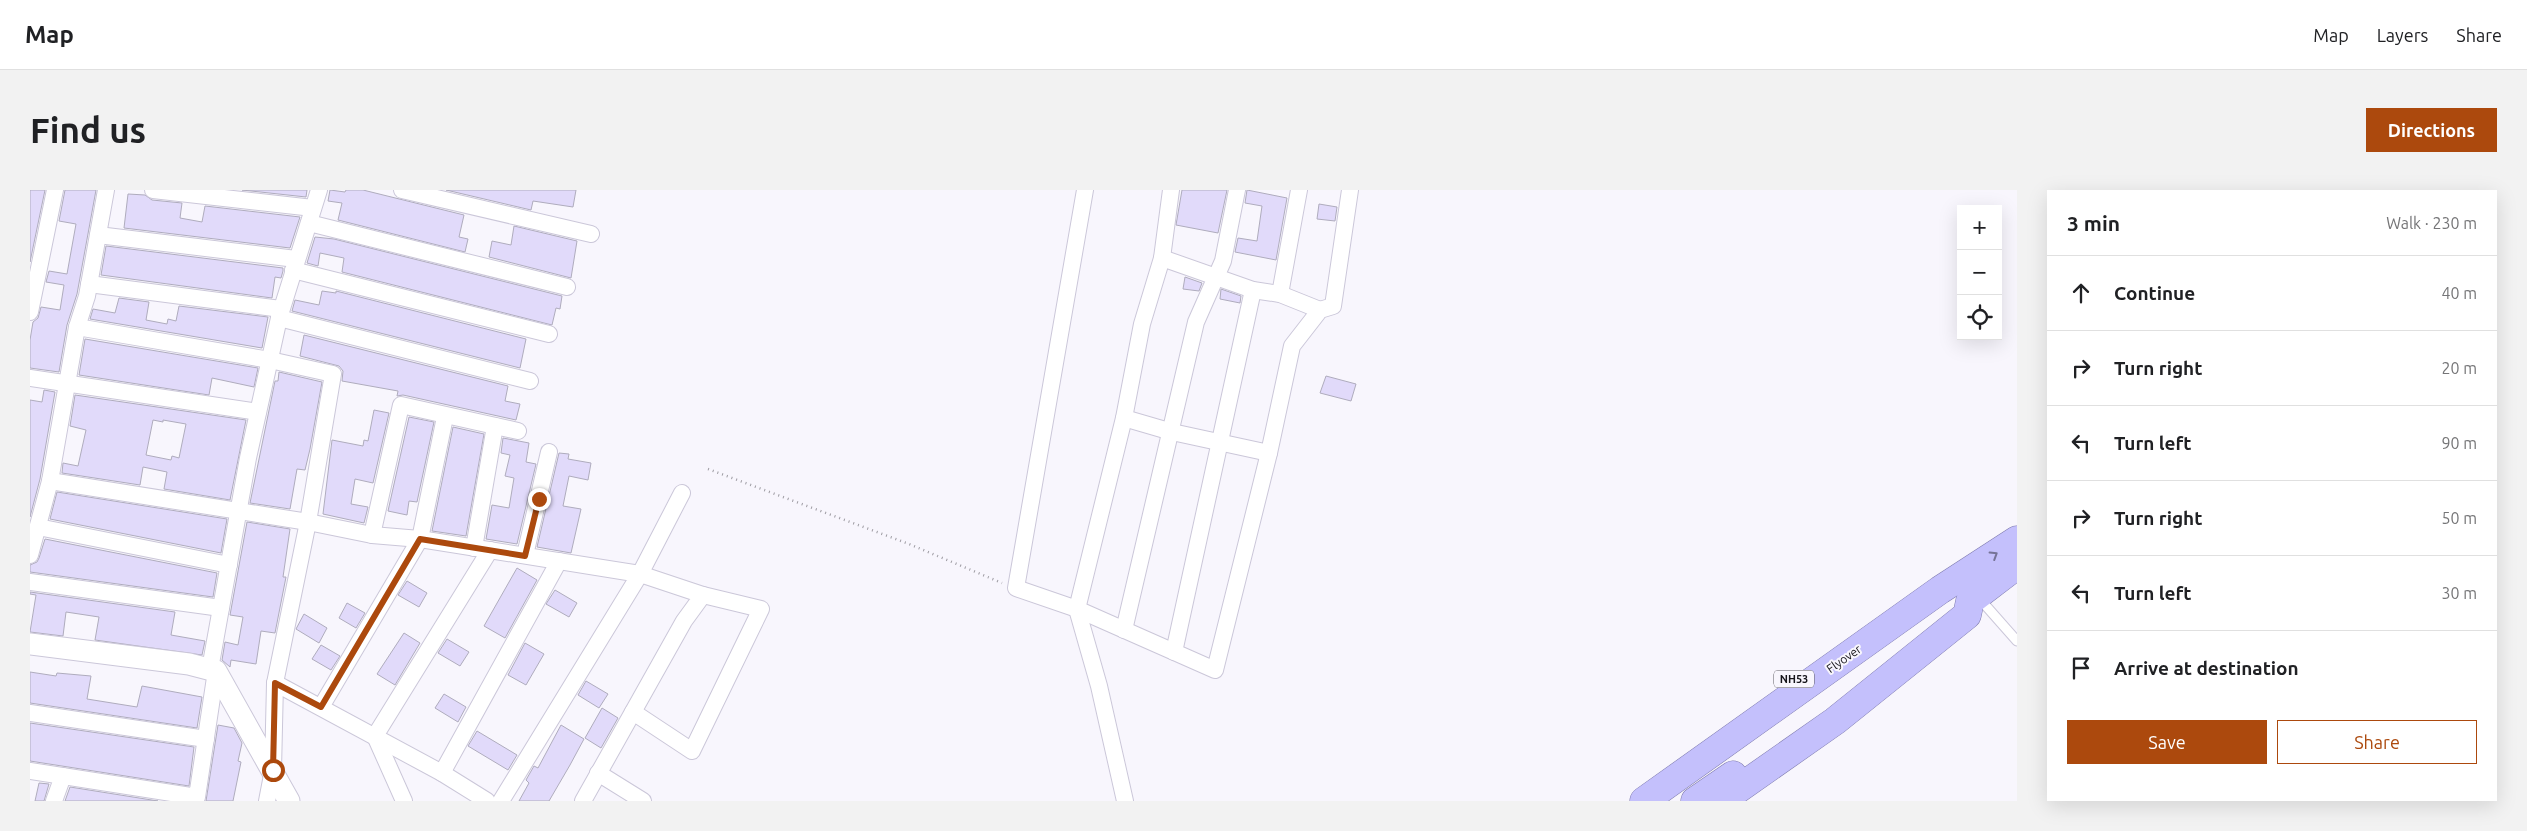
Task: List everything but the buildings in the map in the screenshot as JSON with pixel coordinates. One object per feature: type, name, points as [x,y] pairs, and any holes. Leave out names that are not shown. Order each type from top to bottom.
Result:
[{"type":"highway","name":"NH53","points":[[1622,801],[1944,574],[1971,569],[2017,540]]},
{"type":"highway","points":[[1721,801],[1835,721],[2017,564]]},
{"type":"highway","name":"Flyover","points":[[1644,801],[1971,569]]},
{"type":"highway","points":[[1696,801],[1968,606]]},
{"type":"street","points":[[30,312],[55,190]]},
{"type":"street","points":[[30,555],[50,481],[77,327],[89,284],[106,190]]},
{"type":"street","points":[[153,190],[311,216],[567,287]]},
{"type":"street","points":[[30,771],[197,799],[221,608],[238,511],[280,314],[319,190]]},
{"type":"street","points":[[402,190],[591,234]]},
{"type":"street","points":[[1085,190],[1016,588],[1077,609],[1215,670],[1269,453],[1292,346],[1320,310],[1334,306],[1350,190]]},
{"type":"street","points":[[1125,801],[1099,686],[1077,609],[1124,418],[1142,324],[1162,258],[1171,190]]},
{"type":"street","points":[[1124,630],[1172,432],[1196,322],[1223,261],[1237,190]]},
{"type":"street","points":[[1280,294],[1298,190]]},
{"type":"street","points":[[98,235],[295,265],[549,334]]},
{"type":"street","points":[[1162,258],[1253,290],[1280,294],[1320,310]]},
{"type":"street","points":[[89,284],[280,314],[530,381]]},
{"type":"street","points":[[1174,652],[1253,290]]},
{"type":"street","points":[[77,327],[270,360],[332,374],[308,522],[275,683],[273,770],[267,801]]},
{"type":"street","points":[[30,378],[258,412]]},
{"type":"street","points":[[372,535],[401,405],[445,417],[518,431]]},
{"type":"street","points":[[321,707],[420,539],[445,417]]},
{"type":"street","points":[[1124,418],[1172,432],[1269,453]]},
{"type":"street","points":[[474,548],[495,426]]},
{"type":"street","points":[[525,556],[549,452]]},
{"type":"street","points":[[50,481],[308,522],[372,535],[420,539],[640,574],[702,595],[761,609],[692,751],[633,712]]},
{"type":"street","points":[[501,801],[640,574],[682,493]]},
{"type":"street","points":[[38,527],[229,565]]},
{"type":"street","points":[[375,736],[451,610],[490,550]]},
{"type":"street","points":[[442,773],[558,561]]},
{"type":"street","points":[[30,582],[221,608]]},
{"type":"street","points":[[583,801],[684,621],[702,595]]},
{"type":"street","points":[[30,644],[189,664],[213,670],[290,801]]},
{"type":"street","points":[[275,683],[442,773],[488,801]]},
{"type":"street","points":[[30,713],[206,739]]},
{"type":"street","points":[[375,736],[404,801]]},
{"type":"street","points":[[598,773],[643,801]]},
{"type":"street","points":[[54,801],[63,776]]},
{"type":"lane","points":[[1968,606],[1997,620],[2017,640]]},
{"type":"path","points":[[708,469],[909,544],[1016,588]]},
{"type":"route","points":[[273,770],[275,683],[321,707],[420,539],[525,556],[539,499]]}]
